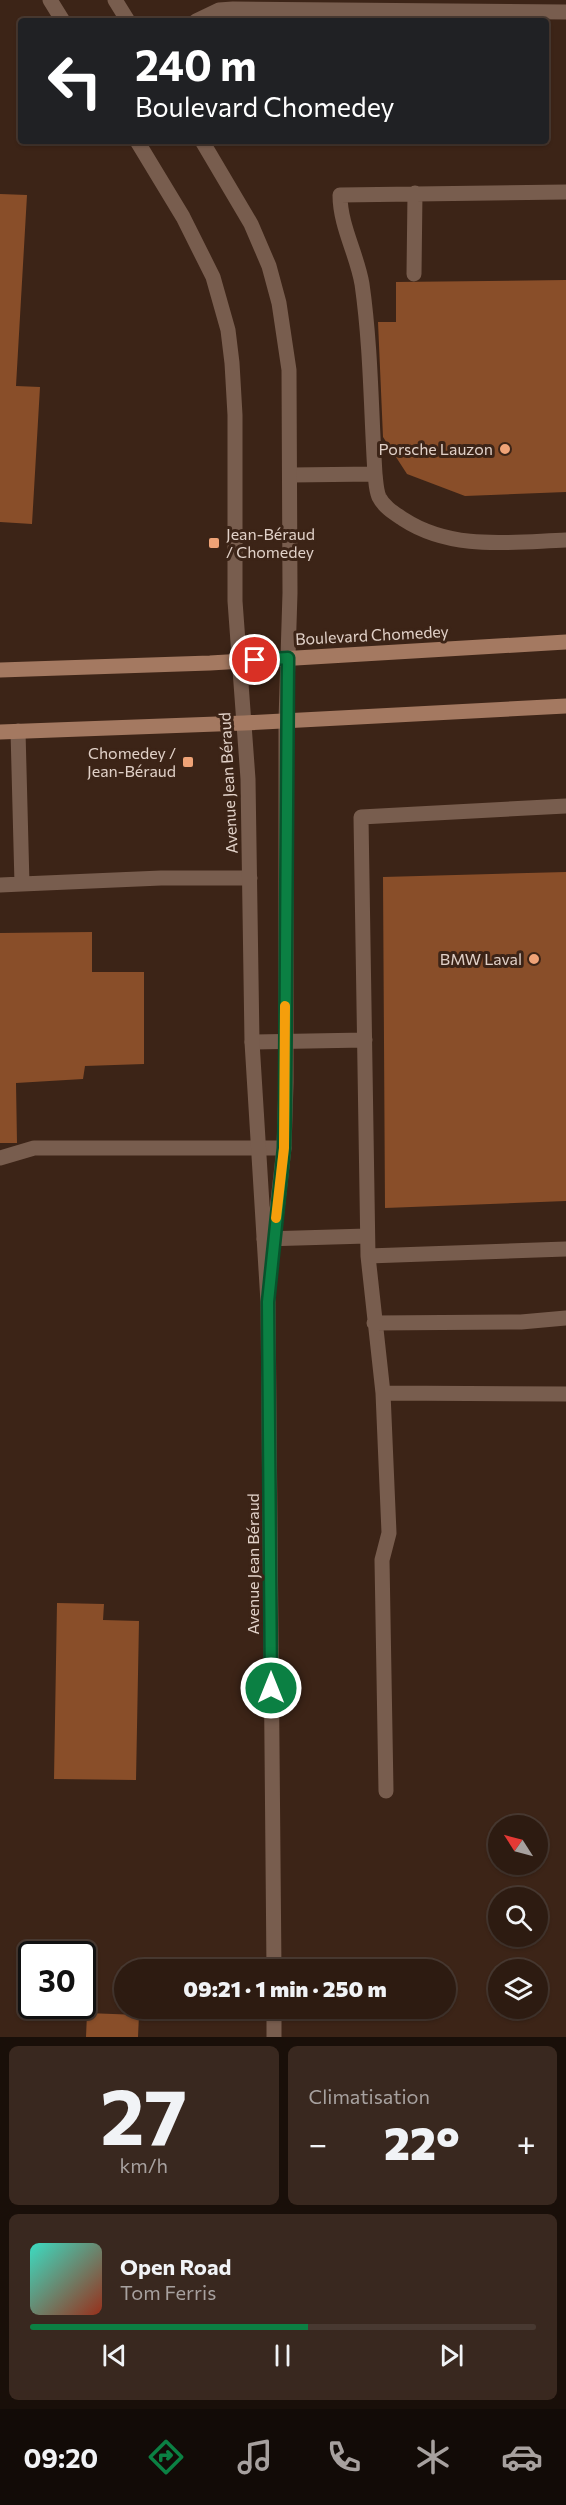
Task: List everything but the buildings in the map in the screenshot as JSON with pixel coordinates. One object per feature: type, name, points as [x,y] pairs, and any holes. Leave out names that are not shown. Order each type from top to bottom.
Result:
[{"type":"street","points":[[50,0],[61,18]]},
{"type":"street","points":[[116,0],[126,18]]},
{"type":"street","points":[[202,18],[219,10],[232,9],[566,12]]},
{"type":"street","name":"Avenue Jean Béraud","points":[[139,144],[204,256],[213,277],[228,330],[235,415],[235,601],[248,778],[256,1148],[269,1238]]},
{"type":"street","name":"Avenue Jean Béraud","points":[[204,144],[251,224],[274,283],[289,370],[291,475],[286,720],[284,1148],[269,1238],[268,1302],[274,1959]]},
{"type":"street","points":[[566,192],[340,195],[340,209],[360,278],[365,308],[375,474],[378,494],[383,504],[414,527],[460,542],[566,540]]},
{"type":"street","points":[[414,273],[415,193]]},
{"type":"street","points":[[291,475],[375,474]]},
{"type":"street","name":"Boulevard Chomedey","points":[[0,670],[239,661],[566,642]]},
{"type":"street","points":[[0,732],[244,723],[566,706]]},
{"type":"street","points":[[18,731],[22,884]]},
{"type":"street","points":[[386,1791],[382,1560],[389,1533],[383,1393],[368,1256],[361,817],[566,806]]},
{"type":"street","points":[[0,885],[160,878],[250,878]]},
{"type":"street","points":[[252,1042],[365,1040]]},
{"type":"street","points":[[0,1158],[34,1148],[284,1148]]},
{"type":"street","points":[[269,1238],[368,1236]]},
{"type":"street","points":[[368,1256],[566,1249]]},
{"type":"street","points":[[374,1323],[521,1322],[566,1318]]},
{"type":"street","points":[[383,1393],[566,1394]]},
{"type":"street","points":[[274,2019],[274,2037]]},
{"type":"slow traffic","points":[[276,1218],[284,1148],[285,1006]]},
{"type":"place","name":"Porsche Lauzon","points":[[505,449]]},
{"type":"place","name":"Jean-Béraud / Chomedey","points":[[214,543]]},
{"type":"place","name":"Chomedey / Jean-Béraud","points":[[188,762]]},
{"type":"place","name":"BMW Laval","points":[[534,959]]},
{"type":"route","points":[[255,660],[288,658],[285,758],[286,1083],[284,1148],[268,1302],[271,1688]]}]
